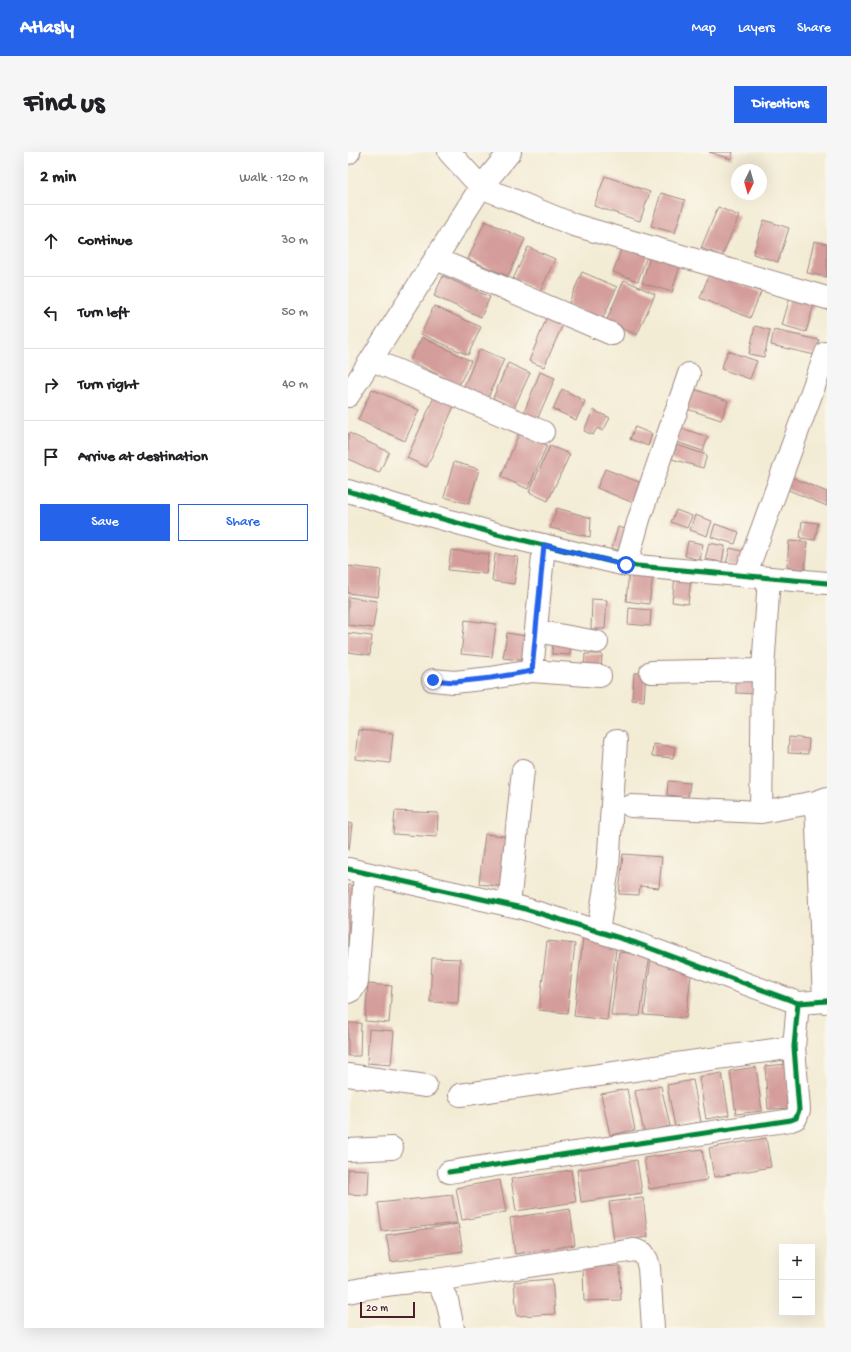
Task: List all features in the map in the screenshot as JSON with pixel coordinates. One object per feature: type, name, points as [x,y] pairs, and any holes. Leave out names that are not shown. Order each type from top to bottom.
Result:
[{"type":"street","points":[[449,152],[481,187],[574,225],[827,298]]},
{"type":"street","points":[[348,396],[481,187],[510,152]]},
{"type":"street","points":[[436,259],[612,334]]},
{"type":"street","points":[[745,576],[827,352]]},
{"type":"street","points":[[372,360],[543,432]]},
{"type":"street","points":[[626,565],[639,519],[689,374]]},
{"type":"street","points":[[348,491],[407,509],[626,565],[827,583]]},
{"type":"street","points":[[532,671],[544,545]]},
{"type":"street","points":[[761,812],[763,670],[769,578]]},
{"type":"street","points":[[536,631],[597,642]]},
{"type":"street","points":[[651,672],[763,670]]},
{"type":"street","points":[[433,680],[454,682],[491,678],[532,671],[600,676]]},
{"type":"street","points":[[598,931],[608,868],[616,741]]},
{"type":"street","points":[[508,905],[523,770]]},
{"type":"street","points":[[348,992],[352,990],[357,982],[356,871],[508,905],[598,931],[636,943],[798,1003],[826,1002],[821,800],[761,812],[631,806]]},
{"type":"street","points":[[449,1172],[791,1120],[796,1118],[799,1110],[794,1048],[798,1003]]},
{"type":"street","points":[[460,1095],[794,1048]]},
{"type":"street","points":[[348,1075],[426,1086]]},
{"type":"street","points":[[348,1150],[392,1148]]},
{"type":"street","points":[[348,1292],[371,1287],[436,1280],[635,1250],[643,1253],[649,1268],[653,1328]]},
{"type":"street","points":[[436,1280],[447,1300],[453,1328]]},
{"type":"building","points":[[709,152],[733,152],[731,159]]},
{"type":"building","points":[[605,176],[650,192],[640,221],[594,206]]},
{"type":"building","points":[[661,193],[685,200],[675,233],[651,226]]},
{"type":"building","points":[[718,207],[739,216],[722,256],[701,248]]},
{"type":"building","points":[[764,220],[789,228],[778,262],[753,254]]},
{"type":"building","points":[[485,221],[525,239],[508,276],[468,259]]},
{"type":"building","points":[[814,241],[827,244],[827,277],[807,273]]},
{"type":"building","points":[[624,242],[649,251],[638,281],[613,272]]},
{"type":"building","points":[[528,247],[555,259],[540,292],[513,279]]},
{"type":"building","points":[[651,253],[681,262],[672,292],[642,283]]},
{"type":"building","points":[[582,272],[617,287],[602,320],[568,305]]},
{"type":"building","points":[[710,272],[761,292],[750,318],[700,298]]},
{"type":"building","points":[[443,276],[490,297],[481,317],[434,296]]},
{"type":"building","points":[[624,280],[655,294],[637,335],[606,322]]},
{"type":"building","points":[[791,294],[815,301],[806,332],[782,325]]},
{"type":"building","points":[[434,306],[481,327],[468,355],[421,334]]},
{"type":"building","points":[[547,317],[563,324],[544,367],[529,361]]},
{"type":"building","points":[[755,326],[770,330],[764,357],[749,354]]},
{"type":"building","points":[[774,330],[819,340],[815,355],[771,345]]},
{"type":"building","points":[[422,337],[471,361],[459,385],[410,361]]},
{"type":"building","points":[[480,349],[504,359],[488,398],[463,388]]},
{"type":"building","points":[[728,351],[757,361],[750,379],[721,369]]},
{"type":"building","points":[[508,363],[530,373],[514,408],[493,398]]},
{"type":"building","points":[[540,372],[555,378],[537,420],[523,415]]},
{"type":"building","points":[[691,388],[728,401],[721,420],[684,408]]},
{"type":"building","points":[[372,389],[419,410],[405,441],[358,420]]},
{"type":"building","points":[[562,389],[585,401],[576,420],[553,409]]},
{"type":"building","points":[[435,395],[455,404],[427,467],[407,458]]},
{"type":"building","points":[[593,410],[610,418],[603,431],[597,428],[593,435],[584,431]]},
{"type":"building","points":[[635,427],[652,434],[648,446],[630,439]]},
{"type":"building","points":[[681,428],[708,437],[703,451],[676,442]]},
{"type":"building","points":[[349,433],[389,452],[379,473],[348,459]]},
{"type":"building","points":[[519,433],[547,445],[528,489],[501,477]]},
{"type":"building","points":[[677,445],[707,455],[703,468],[672,459]]},
{"type":"building","points":[[550,446],[570,454],[548,501],[529,492]]},
{"type":"building","points":[[454,462],[479,469],[469,504],[444,497]]},
{"type":"building","points":[[605,469],[644,484],[636,504],[597,488]]},
{"type":"building","points":[[791,477],[827,492],[827,506],[786,489]]},
{"type":"building","points":[[557,508],[591,518],[590,537],[550,528]]},
{"type":"building","points":[[676,510],[692,516],[687,528],[671,522]]},
{"type":"building","points":[[695,515],[712,521],[707,536],[690,530]]},
{"type":"building","points":[[802,521],[818,523],[815,540],[800,538]]},
{"type":"building","points":[[715,524],[739,532],[735,544],[711,537]]},
{"type":"building","points":[[618,527],[633,531],[627,553],[612,548]]},
{"type":"building","points":[[688,541],[703,544],[700,560],[685,556]]},
{"type":"building","points":[[789,541],[807,542],[805,569],[787,567]]},
{"type":"building","points":[[709,543],[725,546],[722,562],[705,559]]},
{"type":"building","points":[[730,548],[742,551],[738,567],[726,564]]},
{"type":"building","points":[[451,550],[489,554],[486,574],[448,570]]},
{"type":"building","points":[[495,554],[518,557],[514,584],[492,581]]},
{"type":"building","points":[[348,566],[381,570],[378,597],[348,593]]},
{"type":"building","points":[[629,572],[653,575],[649,604],[626,601]]},
{"type":"building","points":[[675,577],[691,579],[688,604],[672,602]]},
{"type":"building","points":[[348,597],[377,601],[373,628],[348,625]]},
{"type":"building","points":[[592,599],[607,600],[605,629],[591,629]]},
{"type":"building","points":[[629,608],[651,610],[650,626],[628,624]]},
{"type":"building","points":[[465,620],[496,624],[492,657],[461,654]]},
{"type":"building","points":[[348,633],[372,636],[370,655],[348,652]]},
{"type":"building","points":[[507,633],[532,637],[528,661],[503,658]]},
{"type":"building","points":[[553,640],[571,642],[570,655],[552,654]]},
{"type":"building","points":[[585,654],[602,654],[601,673],[584,672]]},
{"type":"building","points":[[634,673],[646,673],[644,701],[632,700]]},
{"type":"building","points":[[736,677],[759,678],[759,694],[736,693]]},
{"type":"building","points":[[358,730],[393,733],[390,763],[355,759]]},
{"type":"building","points":[[789,737],[809,739],[808,754],[788,753]]},
{"type":"building","points":[[653,744],[675,747],[673,758],[652,756]]},
{"type":"building","points":[[668,781],[690,783],[688,797],[667,795]]},
{"type":"building","points":[[395,811],[438,813],[437,837],[393,834]]},
{"type":"building","points":[[348,823],[352,824],[349,850],[348,850]]},
{"type":"building","points":[[485,834],[511,837],[506,887],[479,884]]},
{"type":"building","points":[[623,854],[662,857],[659,888],[640,886],[639,895],[619,894]]},
{"type":"building","points":[[348,885],[359,886],[351,953],[348,952]]},
{"type":"building","points":[[583,938],[617,942],[607,1020],[574,1016]]},
{"type":"building","points":[[547,941],[575,944],[567,1013],[539,1010]]},
{"type":"building","points":[[619,952],[650,955],[640,1016],[611,1016]]},
{"type":"building","points":[[651,957],[692,967],[686,1018],[644,1015]]},
{"type":"building","points":[[432,958],[460,959],[458,1003],[430,1002]]},
{"type":"building","points":[[368,984],[392,986],[389,1023],[365,1021]]},
{"type":"building","points":[[348,1023],[361,1023],[360,1056],[348,1056]]},
{"type":"building","points":[[369,1029],[394,1031],[391,1065],[367,1063]]},
{"type":"building","points":[[788,1064],[792,1108],[768,1109],[765,1066]]},
{"type":"building","points":[[756,1067],[762,1111],[736,1114],[730,1071]]},
{"type":"building","points":[[722,1073],[729,1115],[706,1119],[699,1077]]},
{"type":"building","points":[[693,1080],[701,1122],[675,1127],[667,1085]]},
{"type":"building","points":[[661,1086],[670,1126],[644,1132],[635,1091]]},
{"type":"building","points":[[627,1089],[635,1130],[610,1135],[601,1094]]},
{"type":"building","points":[[766,1138],[771,1167],[714,1177],[709,1148]]},
{"type":"building","points":[[702,1149],[707,1180],[649,1189],[644,1158]]},
{"type":"building","points":[[637,1160],[642,1193],[581,1202],[577,1170]]},
{"type":"building","points":[[348,1169],[369,1170],[368,1195],[348,1194]]},
{"type":"building","points":[[571,1170],[576,1202],[516,1211],[511,1179]]},
{"type":"building","points":[[500,1180],[506,1212],[462,1220],[456,1188]]},
{"type":"building","points":[[452,1195],[457,1223],[382,1231],[378,1203]]},
{"type":"building","points":[[643,1198],[648,1237],[614,1241],[609,1202]]},
{"type":"building","points":[[570,1209],[575,1245],[515,1254],[510,1218]]},
{"type":"building","points":[[458,1224],[463,1251],[391,1262],[386,1235]]},
{"type":"building","points":[[620,1266],[621,1300],[584,1301],[583,1268]]},
{"type":"building","points":[[552,1279],[555,1314],[517,1316],[514,1282]]},
{"type":"cycle path","points":[[348,491],[497,534],[626,565],[827,583]]},
{"type":"cycle path","points":[[348,869],[522,908],[636,943],[798,1003],[827,1001]]},
{"type":"cycle path","points":[[449,1172],[791,1120],[796,1118],[799,1110],[794,1047],[798,1003]]},
{"type":"route","points":[[433,680],[454,682],[491,678],[532,671],[544,545],[626,565]]}]
